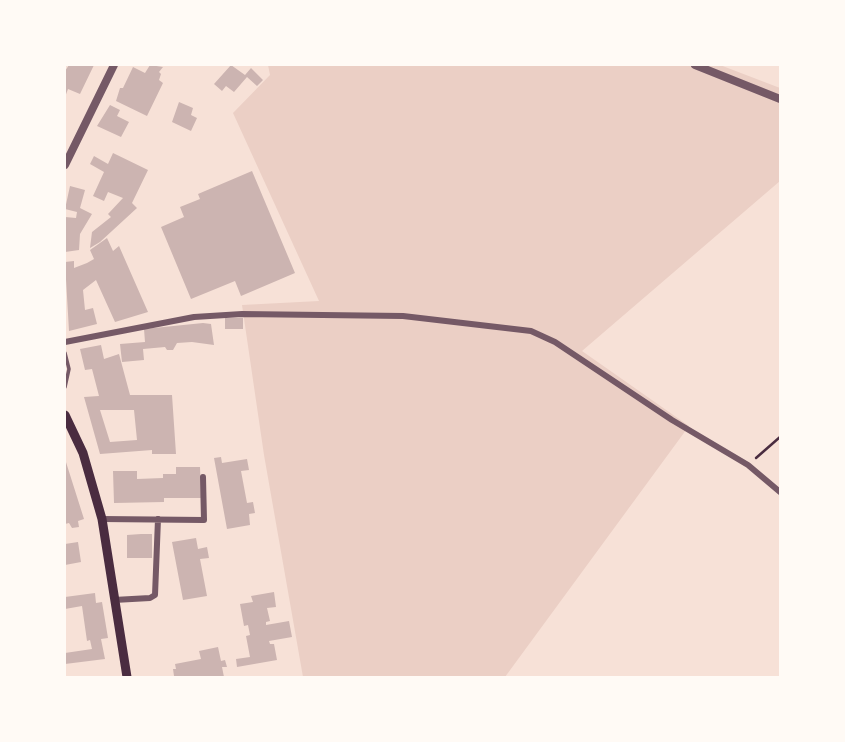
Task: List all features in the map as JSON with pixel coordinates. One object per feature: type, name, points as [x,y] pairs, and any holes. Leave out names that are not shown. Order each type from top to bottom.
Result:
[{"type":"main road","points":[[65,415],[83,453],[102,519],[127,677]]},
{"type":"street","points":[[65,165],[114,65]]},
{"type":"street","points":[[695,65],[780,99]]},
{"type":"street","points":[[65,342],[194,317],[242,314],[403,316],[531,331],[555,342],[672,420],[748,465],[780,492]]},
{"type":"street","points":[[102,519],[204,520],[203,477]]},
{"type":"street","points":[[114,600],[150,598],[155,595],[158,519]]},
{"type":"lane","points":[[65,353],[69,369],[65,387]]},
{"type":"path","points":[[748,465],[780,437]]},
{"type":"shaded area","points":[[268,65],[720,65],[780,88],[780,181],[582,351],[689,426],[505,677],[303,677],[264,455],[242,305],[319,301],[233,113],[270,75]]},
{"type":"building","points":[[69,65],[94,65],[80,94],[68,89],[65,97],[65,71]]},
{"type":"building","points":[[150,65],[163,67],[159,72],[159,80],[163,83],[147,116],[116,101],[120,88],[123,88],[133,67],[145,73]]},
{"type":"building","points":[[231,65],[245,75],[251,68],[263,80],[257,86],[247,77],[234,92],[226,86],[222,91],[214,84]]},
{"type":"building","points":[[179,102],[193,108],[191,115],[197,118],[191,131],[172,122]]},
{"type":"building","points":[[110,105],[120,110],[117,116],[129,122],[121,137],[97,126]]},
{"type":"building","points":[[113,153],[148,170],[132,203],[137,208],[90,248],[92,232],[111,217],[108,214],[123,198],[108,192],[104,201],[93,196],[104,172],[90,164],[94,156],[108,164]]},
{"type":"building","points":[[252,171],[295,273],[241,296],[235,281],[191,299],[161,227],[184,217],[180,207],[200,199],[198,194]]},
{"type":"building","points":[[70,186],[85,190],[80,208],[92,214],[80,234],[79,250],[65,252],[65,217],[76,218],[77,212],[65,209]]},
{"type":"building","points":[[107,238],[113,251],[119,246],[148,312],[115,322],[96,280],[83,290],[85,310],[93,308],[97,324],[69,331],[65,262],[74,261],[74,268],[94,259],[90,250]]},
{"type":"building","points":[[225,318],[243,318],[243,329],[225,329]]},
{"type":"building","points":[[211,324],[214,345],[192,342],[177,343],[173,350],[167,350],[165,347],[143,349],[144,360],[122,362],[120,344],[145,342],[144,329]]},
{"type":"building","points":[[101,345],[104,359],[119,354],[130,395],[172,395],[176,454],[152,454],[152,450],[100,454],[84,397],[99,396],[92,369],[85,370],[80,349]],"holes":[[[100,410],[134,410],[137,440],[110,442]]]},
{"type":"building","points":[[221,457],[222,463],[247,459],[249,470],[241,471],[247,503],[253,502],[255,513],[249,514],[250,525],[227,529],[214,458]]},
{"type":"building","points":[[65,459],[84,519],[78,521],[79,527],[72,528],[69,523],[65,524]]},
{"type":"building","points":[[176,467],[200,467],[201,498],[164,498],[164,502],[114,503],[113,471],[137,471],[137,479],[163,478],[163,474],[176,474]]},
{"type":"building","points":[[152,534],[152,558],[127,558],[127,535]]},
{"type":"building","points":[[196,538],[198,549],[207,547],[209,558],[200,559],[207,596],[183,600],[172,542]]},
{"type":"building","points":[[78,542],[81,562],[65,565],[65,544]]},
{"type":"building","points":[[274,592],[276,607],[267,608],[270,621],[266,622],[266,625],[289,621],[292,637],[269,641],[274,644],[277,660],[237,667],[236,659],[250,657],[246,636],[250,635],[248,625],[244,626],[240,604],[253,602],[251,596]]},
{"type":"building","points":[[95,593],[96,603],[102,602],[108,638],[101,639],[105,659],[65,664],[65,653],[92,649],[90,640],[87,641],[82,606],[65,609],[65,597]]},
{"type":"building","points":[[218,647],[221,661],[225,660],[227,667],[222,667],[224,677],[174,676],[175,664],[201,659],[199,651]]}]
